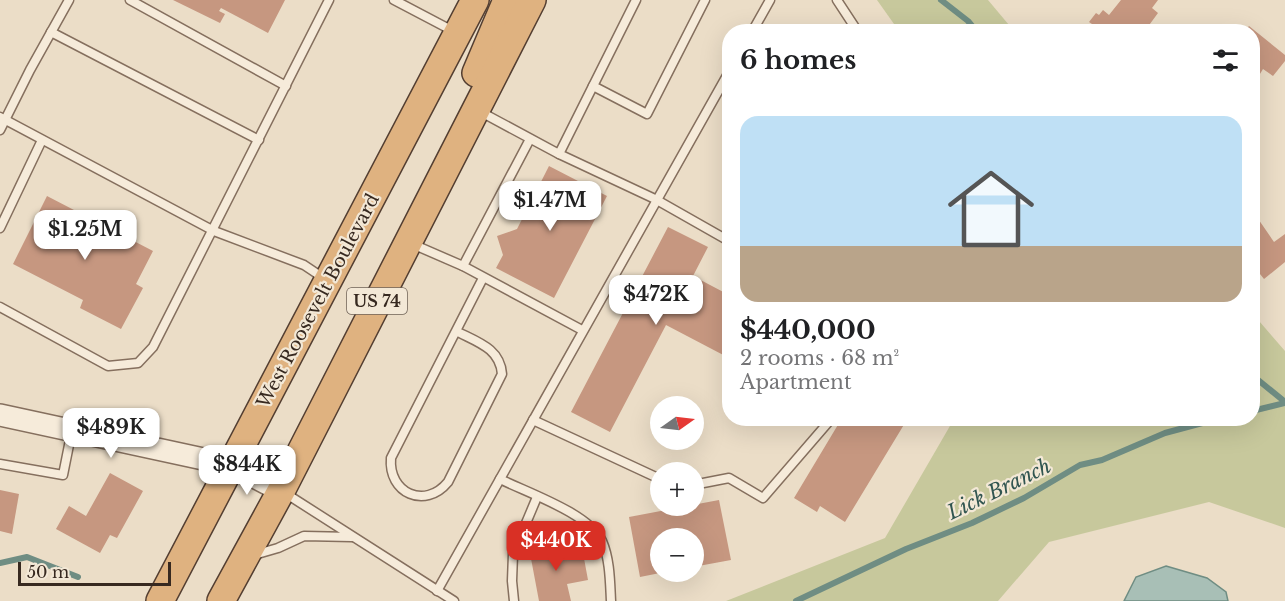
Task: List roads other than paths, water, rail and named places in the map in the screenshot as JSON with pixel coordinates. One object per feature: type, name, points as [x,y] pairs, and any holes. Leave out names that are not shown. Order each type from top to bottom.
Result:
[{"type":"highway","name":"West Roosevelt Boulevard","points":[[160,601],[475,0]]},
{"type":"highway","points":[[446,165],[467,92],[507,0]]},
{"type":"highway","name":"US 74","points":[[221,601],[280,491],[532,0]]},
{"type":"street","points":[[0,415],[231,465],[280,491]]},
{"type":"lane","points":[[0,130],[2,119],[69,0]]},
{"type":"lane","points":[[130,0],[286,86]]},
{"type":"lane","points":[[0,307],[108,366],[138,363],[153,347],[214,231],[329,0]]},
{"type":"lane","points":[[394,0],[458,34]]},
{"type":"lane","points":[[559,154],[636,0]]},
{"type":"lane","points":[[593,86],[647,114],[705,0]]},
{"type":"lane","points":[[756,24],[770,0]]},
{"type":"lane","points":[[837,0],[853,24]]},
{"type":"lane","points":[[51,32],[259,140]]},
{"type":"lane","points":[[438,591],[582,330],[722,84]]},
{"type":"lane","points":[[475,108],[559,154],[656,199],[722,237]]},
{"type":"lane","points":[[2,119],[214,231],[304,265],[328,280]]},
{"type":"lane","points":[[463,266],[530,139]]},
{"type":"lane","points":[[0,228],[42,140]]},
{"type":"lane","points":[[407,241],[463,266],[582,330]]},
{"type":"lane","points":[[456,331],[490,349],[501,361],[502,374],[448,482],[440,491],[431,496],[419,496],[405,491],[394,480],[390,469],[391,458],[483,278]]},
{"type":"lane","points":[[533,420],[650,474]]},
{"type":"lane","points":[[704,483],[729,478],[763,498],[825,426]]},
{"type":"lane","points":[[0,464],[63,475],[72,430]]},
{"type":"lane","points":[[500,479],[582,518],[594,528],[603,543],[609,567],[611,601]]},
{"type":"lane","points":[[280,491],[454,601]]},
{"type":"lane","points":[[514,601],[513,554],[537,497]]},
{"type":"lane","points":[[245,557],[278,548],[304,536],[353,537]]},
{"type":"waterway","points":[[941,0],[970,24]]},
{"type":"waterway","points":[[1260,382],[1285,402]]},
{"type":"waterway","name":"Lick Branch","points":[[1260,409],[1285,403]]},
{"type":"waterway","name":"Lick Branch","points":[[796,601],[906,549],[972,523],[1024,498],[1080,465],[1102,460],[1165,433],[1191,426]]},
{"type":"waterway","name":"Lick Branch","points":[[0,563],[27,557],[78,577]]}]
